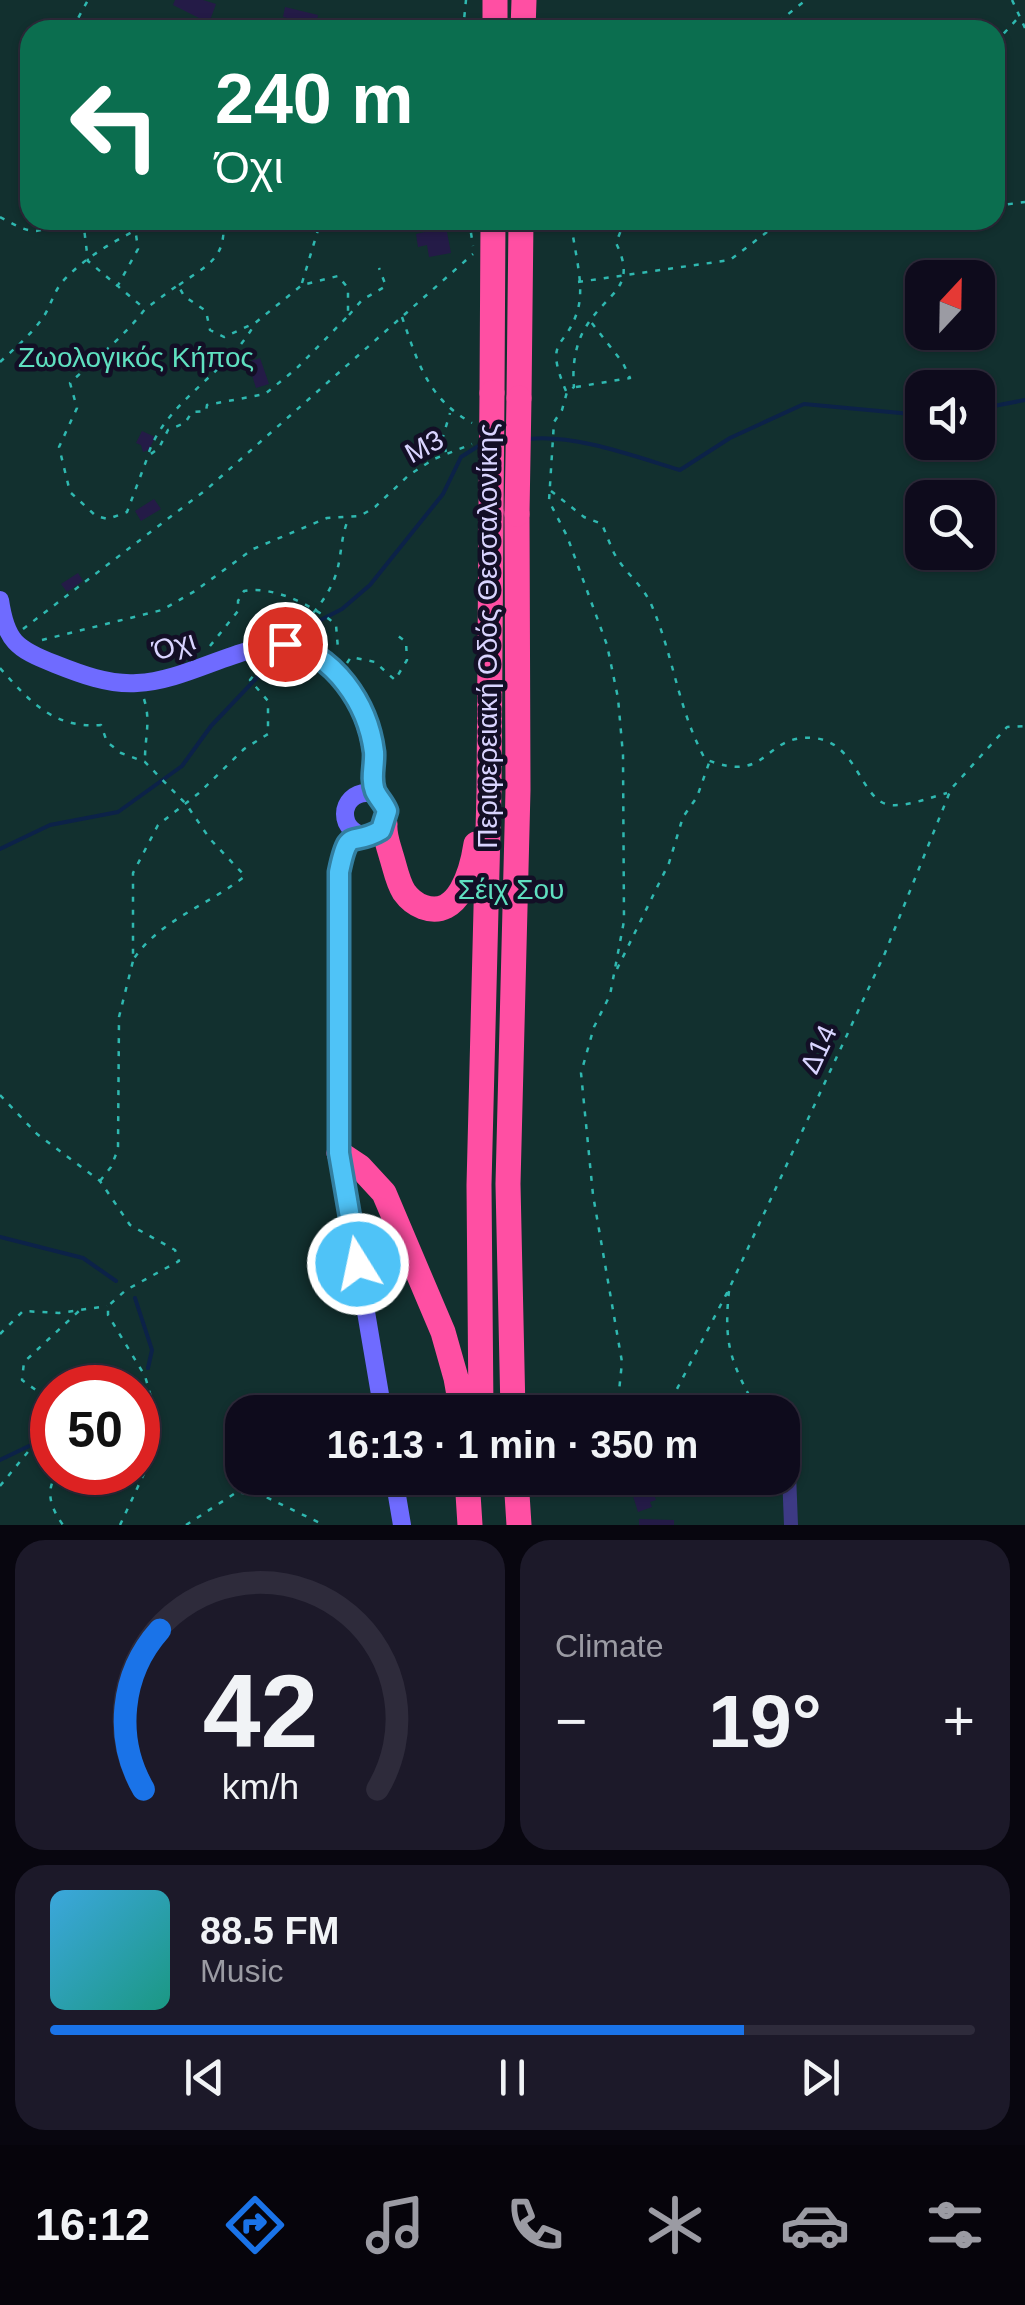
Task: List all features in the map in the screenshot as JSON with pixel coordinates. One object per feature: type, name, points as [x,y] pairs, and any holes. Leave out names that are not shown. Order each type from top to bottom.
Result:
[{"type":"highway","name":"Περιφερειακή Οδός Θεσσαλονίκης","points":[[493,230],[492,393],[504,513],[518,790],[508,1184],[513,1395]]},
{"type":"highway","name":"Περιφερειακή Οδός Θεσσαλονίκης","points":[[482,1395],[479,1185],[489,791],[504,513],[519,398],[521,230]]},
{"type":"highway","points":[[368,825],[387,843],[403,890],[418,905],[441,908],[460,894],[470,874],[489,791]]},
{"type":"highway","points":[[339,1153],[360,1167],[384,1194],[443,1332],[459,1395]]},
{"type":"highway","points":[[469,1495],[470,1525]]},
{"type":"highway","points":[[483,1495],[484,1525]]},
{"type":"highway","points":[[517,1495],[519,1525]]},
{"type":"main road","points":[[0,600],[10,639]]},
{"type":"main road","name":"Όχι","points":[[10,639],[23,650],[67,668],[107,680],[138,683],[179,675],[264,645],[285,644],[308,650],[338,670],[355,700],[374,752],[366,787]]},
{"type":"main road","points":[[366,787],[349,802],[346,822],[368,825]]},
{"type":"main road","points":[[366,787],[368,825],[339,872],[339,1153],[380,1395]]},
{"type":"main road","points":[[397,1495],[402,1525]]},
{"type":"street","points":[[790,1495],[791,1525]]},
{"type":"path","points":[[781,20],[806,0]]},
{"type":"path","points":[[1012,0],[1025,28]]},
{"type":"path","points":[[1005,32],[1020,17]]},
{"type":"path","points":[[84,230],[88,261],[145,309]]},
{"type":"path","points":[[0,362],[32,333],[62,282],[99,248],[135,230]]},
{"type":"path","points":[[117,288],[138,250],[137,230]]},
{"type":"path","points":[[224,230],[217,258],[145,309],[120,340],[70,383],[77,408],[58,447],[70,492],[96,516],[108,519],[126,512],[156,436],[222,361],[245,341],[255,323]]},
{"type":"path","points":[[302,285],[318,230]]},
{"type":"path","points":[[10,639],[207,489],[474,254],[470,230]]},
{"type":"path","points":[[572,230],[578,307],[554,356],[567,392],[554,422],[549,501],[567,536],[607,645],[618,698],[624,921],[610,995],[585,1050],[582,1102],[619,1341],[620,1395]]},
{"type":"path","points":[[574,388],[572,368],[590,321],[624,276],[624,260],[616,243],[622,230]]},
{"type":"path","points":[[578,282],[730,260],[769,230]]},
{"type":"path","points":[[148,456],[159,448],[168,430],[185,423],[192,412],[206,411],[207,405],[265,394],[296,369],[362,300],[386,286],[379,268]]},
{"type":"path","points":[[178,286],[184,296],[206,310],[210,330],[224,337],[255,323],[302,285],[338,276],[348,288],[348,316]]},
{"type":"path","points":[[401,316],[422,372],[434,392],[451,411],[478,426]]},
{"type":"path","points":[[567,392],[630,378],[590,321]]},
{"type":"path","points":[[447,454],[442,440],[451,411]]},
{"type":"path","name":"Μ3","points":[[349,519],[375,507],[409,476],[486,437]]},
{"type":"path","points":[[550,490],[584,517],[602,524],[616,556],[635,576],[650,601],[668,648],[691,732],[705,759],[728,769],[752,766],[780,744],[812,737],[834,743],[860,772],[876,799],[889,806],[950,793]]},
{"type":"path","points":[[10,639],[38,642],[162,610],[278,536],[326,518],[349,519],[340,543],[335,578],[316,610],[290,638]]},
{"type":"path","points":[[100,1181],[118,1148],[119,1018],[133,961],[134,873],[158,824],[186,804],[244,749],[268,734],[268,701],[250,680],[264,663]]},
{"type":"path","points":[[0,668],[44,711],[79,727],[101,725],[107,742],[145,762],[186,804],[210,839],[245,876],[208,903],[165,926],[133,961]]},
{"type":"path","points":[[138,683],[151,719],[145,740],[145,762]]},
{"type":"path","name":"Δ14","points":[[674,1395],[729,1289],[885,953],[950,793],[1007,726],[1025,726]]},
{"type":"path","points":[[615,973],[669,862],[683,817],[697,797],[710,761]]},
{"type":"path","points":[[0,1095],[37,1134],[100,1181],[130,1225],[175,1250],[179,1261],[126,1290],[108,1306],[59,1314],[23,1310],[0,1334]]},
{"type":"path","points":[[729,1289],[726,1330],[730,1358],[749,1395]]},
{"type":"path","points":[[108,1306],[108,1315],[139,1365]]},
{"type":"path","points":[[0,1486],[45,1431],[44,1396],[22,1380],[24,1362],[80,1310]]},
{"type":"path","points":[[186,1525],[237,1492],[266,1497],[324,1525]]},
{"type":"path","points":[[50,1495],[63,1525]]},
{"type":"path","points":[[120,1525],[134,1495]]},
{"type":"green space","name":"Σέιχ Σου","points":[[0,0],[1025,0],[1025,1525],[0,1525]]},
{"type":"building","points":[[175,0],[216,4],[210,20],[173,5]]},
{"type":"building","points":[[285,7],[318,15],[317,20],[283,17]]},
{"type":"building","points":[[447,230],[451,253],[429,257],[427,245],[418,247],[416,234]]},
{"type":"building","points":[[260,358],[269,384],[256,388],[248,362]]},
{"type":"building","points":[[142,431],[155,437],[149,450],[143,452],[136,443]]},
{"type":"building","points":[[154,499],[161,509],[141,521],[135,511]]},
{"type":"building","points":[[78,573],[83,581],[67,592],[61,584]]},
{"type":"building","points":[[654,1495],[656,1500],[650,1502],[652,1507],[638,1512],[633,1496]]},
{"type":"building","points":[[639,1519],[674,1520],[674,1525],[639,1525]]},
{"type":"waterway","points":[[995,406],[1025,400]]},
{"type":"waterway","points":[[529,439],[585,443],[680,470],[730,438],[804,404],[905,413]]},
{"type":"waterway","points":[[311,625],[342,609],[370,585],[443,494],[461,457],[480,445]]},
{"type":"waterway","points":[[0,849],[50,825],[118,812],[182,766],[211,726],[269,665]]},
{"type":"waterway","points":[[0,1237],[83,1258],[116,1281]]},
{"type":"waterway","points":[[135,1298],[152,1350],[149,1365]]},
{"type":"waterway","points":[[0,1460],[30,1446]]},
{"type":"route","points":[[285,644],[308,650],[338,670],[368,730],[374,752],[372,780],[387,811],[381,830],[347,842],[339,872],[339,1153],[358,1264]]},
{"type":"park label","name":"Ζωολογικός Κήπος","points":[[136,357]]}]
